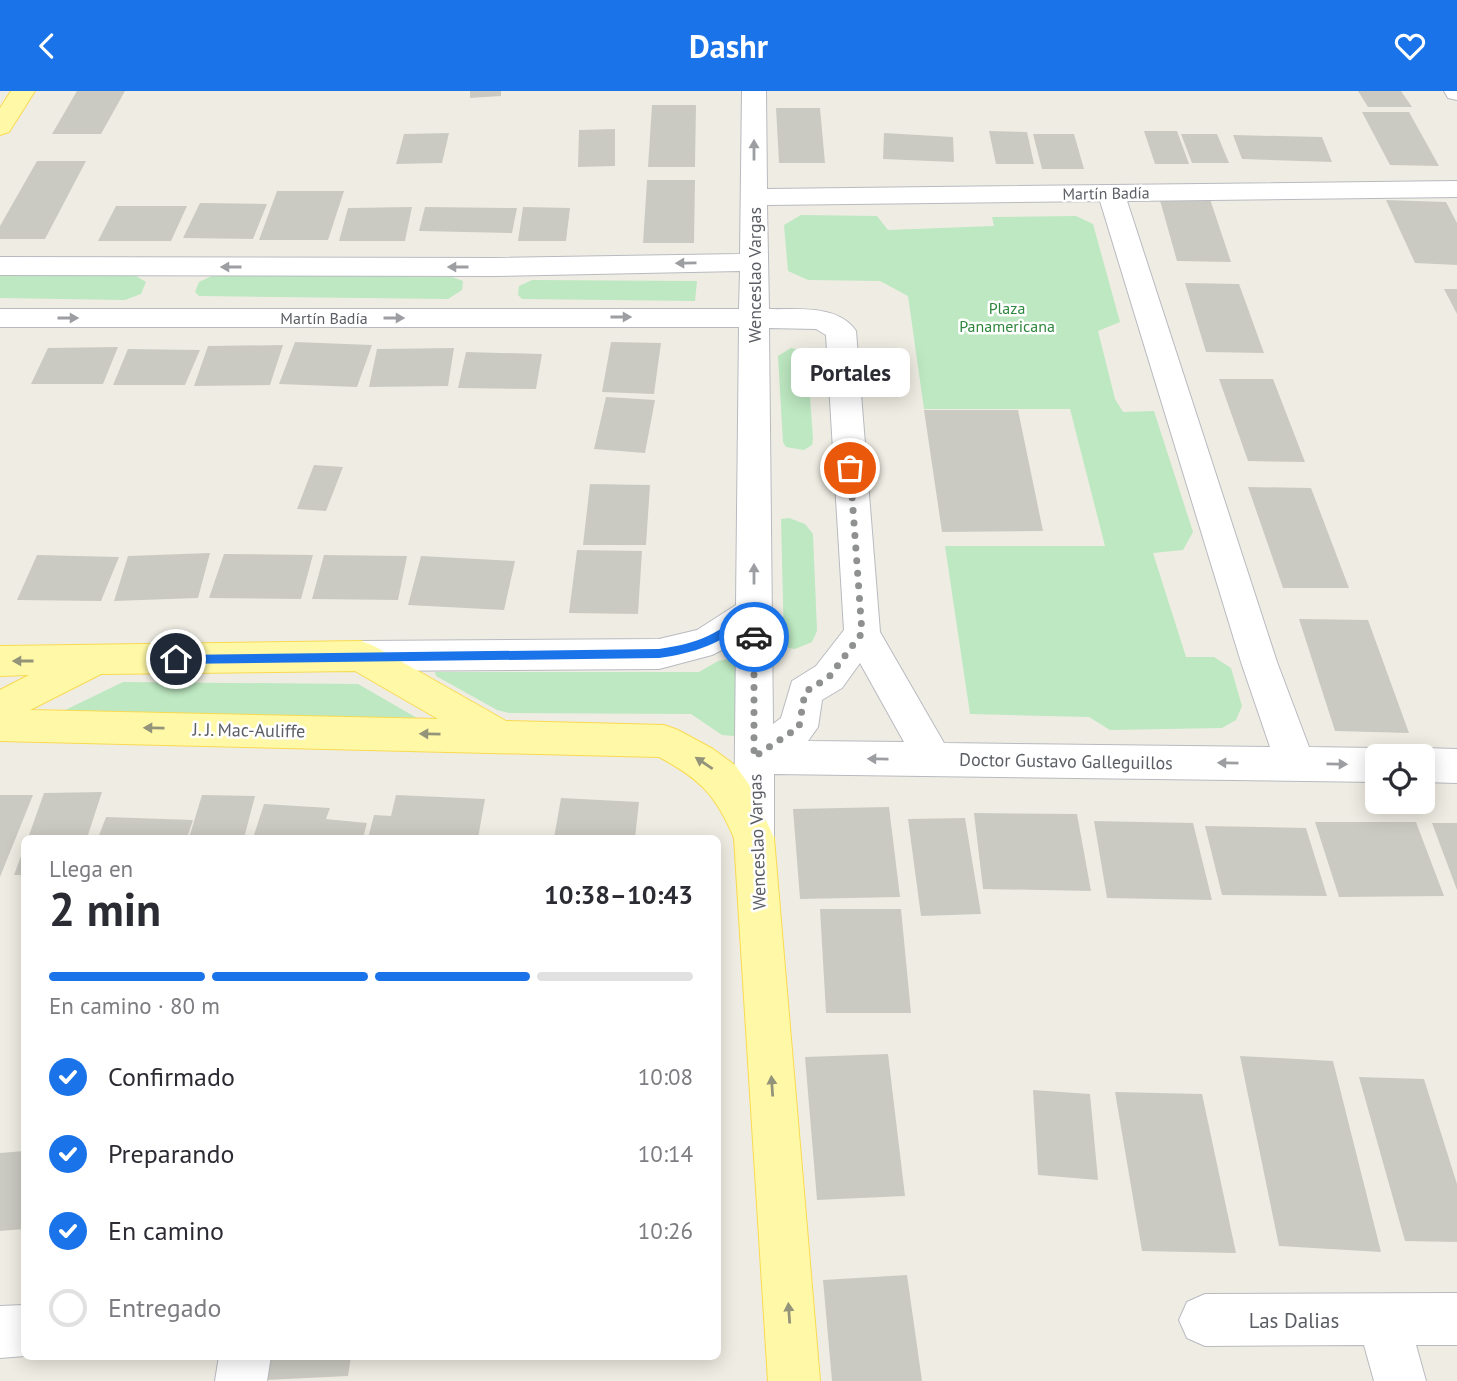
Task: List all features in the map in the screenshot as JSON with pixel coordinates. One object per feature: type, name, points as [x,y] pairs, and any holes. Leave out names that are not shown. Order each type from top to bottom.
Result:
[{"type":"main road","points":[[0,127],[23,91]]},
{"type":"main road","points":[[0,661],[361,656]]},
{"type":"main road","name":"J. J. Mac-Auliffe","points":[[361,656],[498,736]]},
{"type":"main road","points":[[0,707],[96,660]]},
{"type":"main road","name":"J. J. Mac-Auliffe","points":[[0,725],[664,741],[708,763],[734,790],[754,838]]},
{"type":"main road","name":"Wenceslao Vargas","points":[[754,838],[794,1381]]},
{"type":"street","name":"Wenceslao Vargas","points":[[754,91],[754,838]]},
{"type":"street","name":"Martín Badía","points":[[754,197],[1457,189]]},
{"type":"street","points":[[1111,193],[1259,662],[1296,764]]},
{"type":"street","points":[[0,266],[495,267],[754,262]]},
{"type":"street","points":[[165,319],[188,267]]},
{"type":"street","points":[[483,317],[495,267]]},
{"type":"street","name":"Martín Badía","points":[[0,318],[483,317],[822,320],[841,331],[862,633]]},
{"type":"street","points":[[361,656],[659,654],[694,649],[722,637],[754,611]]},
{"type":"street","points":[[754,757],[799,727],[805,692],[829,677],[862,633],[933,759]]},
{"type":"street","name":"Doctor Gustavo Galleguillos","points":[[754,757],[1365,765]]},
{"type":"street","points":[[1435,765],[1457,766]]},
{"type":"street","points":[[1383,1319],[1400,1381]]},
{"type":"street","name":"Las Dalias","points":[[1205,1320],[1457,1319]]},
{"type":"street","points":[[0,1332],[21,1331]]},
{"type":"street","points":[[241,1381],[244,1360]]},
{"type":"green space","name":"Plaza Panamericana","points":[[801,215],[877,216],[888,230],[994,226],[992,217],[1076,216],[1093,224],[1120,322],[1098,331],[1115,399],[1123,412],[1154,411],[1193,532],[1183,550],[1153,553],[1186,657],[1214,657],[1231,668],[1242,706],[1236,720],[1222,728],[1110,730],[1089,717],[970,714],[945,546],[1105,546],[1070,409],[924,409],[908,296],[880,281],[808,280],[788,271],[784,225]]},
{"type":"green space","points":[[0,274],[136,276],[146,282],[141,294],[125,300],[0,298]]},
{"type":"green space","points":[[214,275],[452,277],[463,281],[462,290],[448,299],[199,296],[195,292],[199,282]]},
{"type":"green space","points":[[532,280],[697,281],[695,301],[522,299],[518,295],[519,286]]},
{"type":"green space","points":[[791,348],[804,351],[807,356],[813,438],[812,445],[804,450],[786,447],[783,442],[778,356]]},
{"type":"green space","points":[[789,518],[805,524],[813,534],[817,631],[812,642],[795,649],[788,648],[784,643],[781,519]]},
{"type":"green space","points":[[733,658],[737,662],[738,730],[734,736],[722,735],[691,714],[509,713],[497,710],[436,676],[435,672],[699,672],[718,661]]},
{"type":"green space","points":[[123,682],[358,684],[417,718],[57,714]]},
{"type":"building","points":[[77,91],[125,91],[101,134],[52,134]]},
{"type":"building","points":[[470,91],[501,91],[501,96],[470,98]]},
{"type":"building","points":[[1358,91],[1401,91],[1412,107],[1368,107]]},
{"type":"building","points":[[652,105],[696,105],[695,167],[648,167]]},
{"type":"building","points":[[776,108],[820,108],[825,163],[779,163]]},
{"type":"building","points":[[1362,112],[1409,112],[1439,166],[1390,165]]},
{"type":"building","points":[[615,129],[615,166],[578,167],[579,130]]},
{"type":"building","points":[[989,131],[1027,132],[1034,164],[996,164]]},
{"type":"building","points":[[1144,131],[1177,131],[1189,164],[1155,164]]},
{"type":"building","points":[[449,133],[442,163],[396,164],[404,134]]},
{"type":"building","points":[[884,133],[953,137],[954,162],[883,159]]},
{"type":"building","points":[[1033,134],[1074,134],[1084,169],[1042,169]]},
{"type":"building","points":[[1181,134],[1217,134],[1229,163],[1192,163]]},
{"type":"building","points":[[1233,135],[1322,137],[1332,162],[1242,159]]},
{"type":"building","points":[[37,161],[86,161],[45,239],[0,239],[0,226]]},
{"type":"building","points":[[647,180],[695,180],[694,243],[643,243]]},
{"type":"building","points":[[277,191],[344,191],[328,240],[259,240]]},
{"type":"building","points":[[1159,197],[1210,199],[1231,262],[1177,261]]},
{"type":"building","points":[[1386,200],[1446,202],[1457,223],[1457,265],[1415,263]]},
{"type":"building","points":[[200,203],[267,204],[253,239],[183,238]]},
{"type":"building","points":[[116,206],[187,206],[171,241],[98,241]]},
{"type":"building","points":[[412,207],[405,241],[339,241],[348,208]]},
{"type":"building","points":[[425,207],[517,208],[512,233],[419,231]]},
{"type":"building","points":[[523,207],[570,208],[566,241],[518,241]]},
{"type":"building","points":[[1185,283],[1239,284],[1264,353],[1206,352]]},
{"type":"building","points":[[1444,289],[1457,289],[1457,314]]},
{"type":"building","points":[[295,342],[372,345],[357,387],[279,384]]},
{"type":"building","points":[[611,342],[661,343],[654,394],[602,392]]},
{"type":"building","points":[[283,345],[270,385],[194,386],[208,346]]},
{"type":"building","points":[[118,347],[103,384],[31,384],[48,348]]},
{"type":"building","points":[[454,348],[448,386],[369,387],[377,349]]},
{"type":"building","points":[[128,349],[200,350],[185,385],[113,385]]},
{"type":"building","points":[[466,352],[542,354],[536,389],[458,388]]},
{"type":"building","points":[[1219,379],[1273,379],[1305,462],[1248,461]]},
{"type":"building","points":[[606,397],[655,400],[645,453],[594,449]]},
{"type":"building","points":[[924,410],[1018,410],[1043,531],[942,532]]},
{"type":"building","points":[[314,465],[343,467],[326,511],[297,509]]},
{"type":"building","points":[[590,484],[650,485],[646,545],[583,545]]},
{"type":"building","points":[[1248,487],[1311,488],[1349,588],[1283,588]]},
{"type":"building","points":[[577,550],[642,551],[638,614],[569,613]]},
{"type":"building","points":[[210,553],[198,598],[114,601],[128,556]]},
{"type":"building","points":[[224,554],[313,555],[301,599],[209,598]]},
{"type":"building","points":[[37,555],[119,557],[101,601],[17,600]]},
{"type":"building","points":[[324,555],[407,556],[398,600],[312,599]]},
{"type":"building","points":[[421,556],[515,561],[504,610],[408,605]]},
{"type":"building","points":[[1299,619],[1368,620],[1409,733],[1335,731]]},
{"type":"building","points":[[102,792],[88,835],[29,835],[44,793]]},
{"type":"building","points":[[0,795],[33,795],[0,877]]},
{"type":"building","points":[[202,795],[255,796],[245,835],[190,835]]},
{"type":"building","points":[[396,795],[485,799],[479,835],[369,835],[374,815],[391,816]]},
{"type":"building","points":[[561,798],[639,802],[635,835],[555,835]]},
{"type":"building","points":[[264,804],[330,808],[326,819],[367,823],[364,835],[254,835]]},
{"type":"building","points":[[889,807],[900,897],[800,899],[793,809]]},
{"type":"building","points":[[974,813],[1077,814],[1091,891],[983,889]]},
{"type":"building","points":[[106,817],[193,820],[188,835],[99,835]]},
{"type":"building","points":[[965,818],[981,914],[921,916],[908,819]]},
{"type":"building","points":[[1094,821],[1193,823],[1212,900],[1107,898]]},
{"type":"building","points":[[1315,822],[1416,822],[1444,896],[1339,897]]},
{"type":"building","points":[[1432,823],[1457,823],[1457,890]]},
{"type":"building","points":[[1205,826],[1306,828],[1327,896],[1222,895]]},
{"type":"building","points":[[21,856],[21,875],[14,875]]},
{"type":"building","points":[[820,909],[901,909],[911,1013],[826,1013]]},
{"type":"building","points":[[888,1054],[905,1196],[817,1200],[805,1057]]},
{"type":"building","points":[[1240,1056],[1333,1061],[1381,1252],[1279,1246]]},
{"type":"building","points":[[1359,1077],[1424,1079],[1457,1184],[1457,1242],[1405,1241]]},
{"type":"building","points":[[1033,1090],[1090,1094],[1098,1180],[1038,1175]]},
{"type":"building","points":[[1115,1092],[1202,1094],[1236,1253],[1142,1251]]},
{"type":"building","points":[[21,1151],[21,1229],[0,1231],[0,1153]]},
{"type":"building","points":[[907,1275],[922,1381],[832,1381],[823,1280]]},
{"type":"building","points":[[269,1360],[350,1360],[348,1376],[266,1380]]},
{"type":"way so far","points":[[754,637],[754,757],[799,727],[805,692],[829,677],[862,633],[850,468]]},
{"type":"place","name":"Portales","points":[[850,468]]},
{"type":"route","points":[[176,659],[659,654],[694,649],[722,637],[754,611],[754,637]]}]
